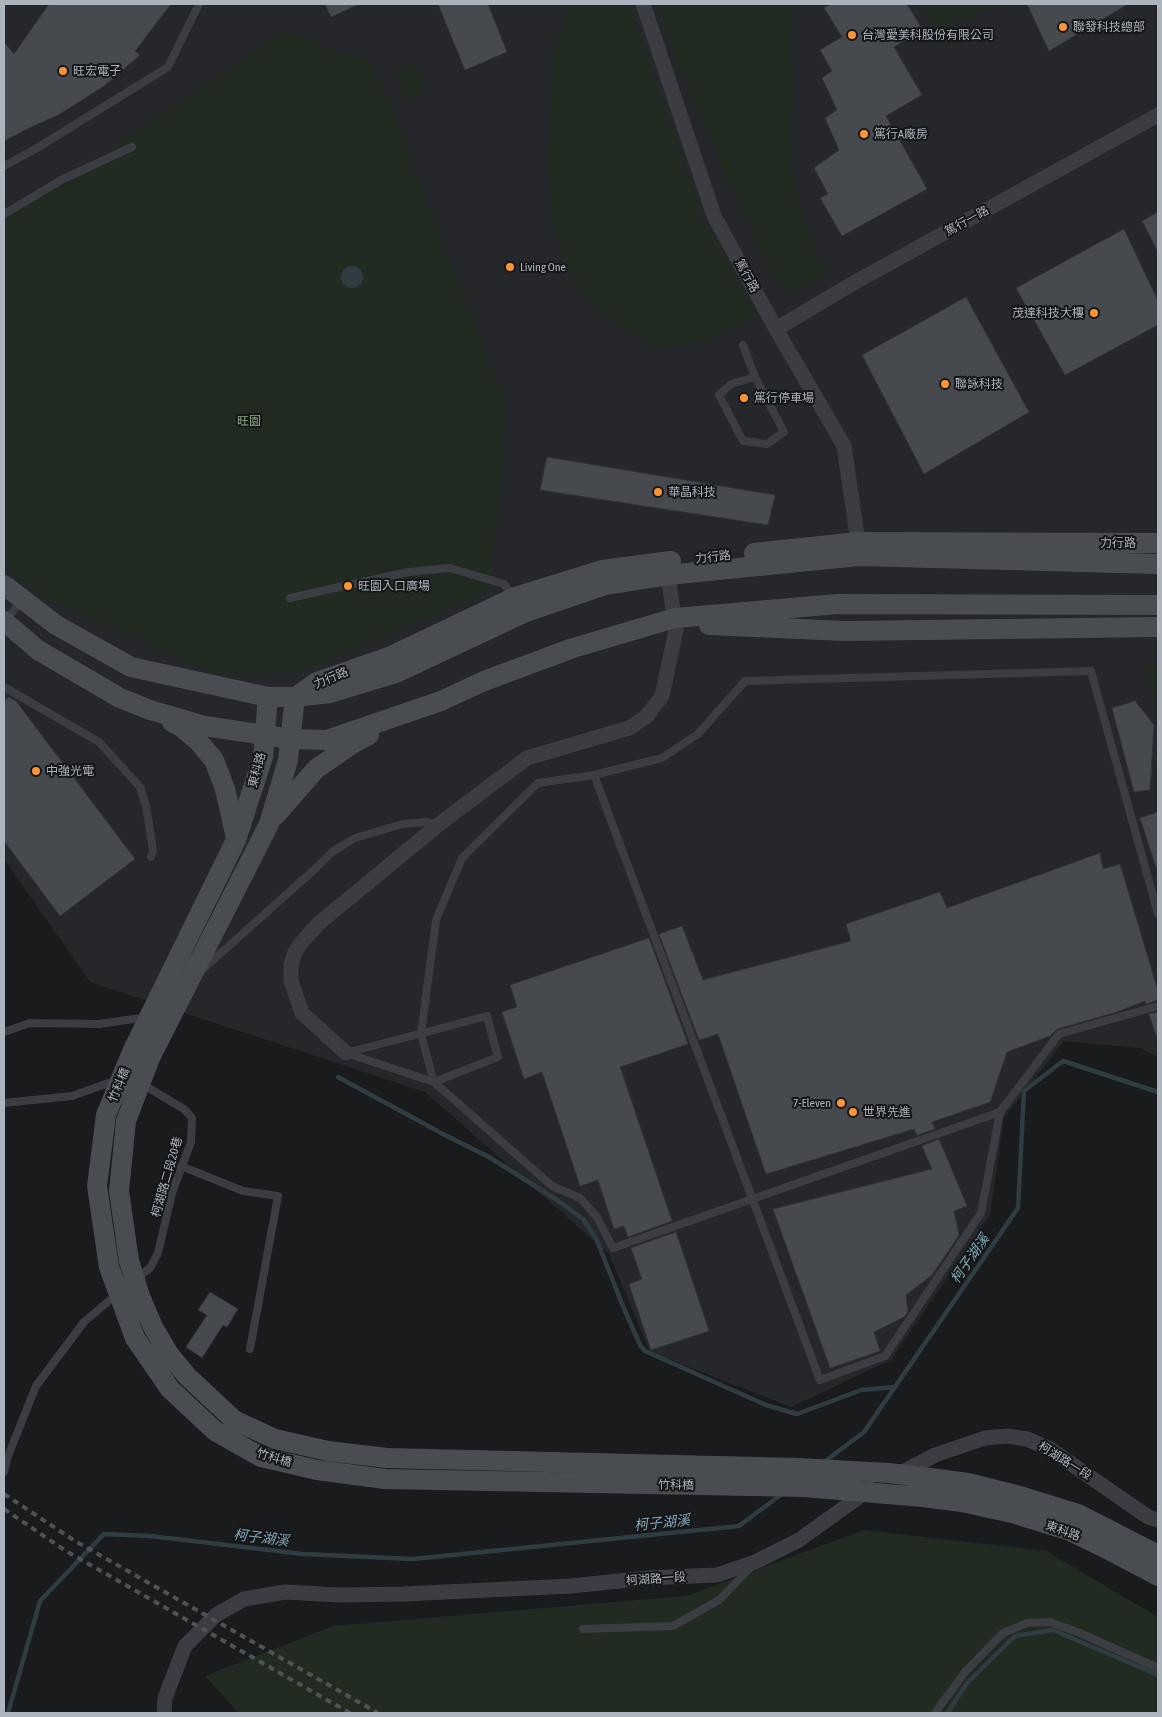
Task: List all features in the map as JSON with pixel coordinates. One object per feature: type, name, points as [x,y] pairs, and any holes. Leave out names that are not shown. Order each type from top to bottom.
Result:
[{"type":"street","name":"篤行路","points":[[644,4],[714,216],[776,329],[844,446],[858,542]]},
{"type":"street","name":"篤行一路","points":[[776,329],[850,285],[1158,115]]},
{"type":"street","name":"力行路","points":[[4,585],[56,625],[131,667],[268,697],[295,697],[330,693],[396,673],[526,612],[605,585],[666,568],[858,542],[1158,543]]},
{"type":"street","name":"力行路","points":[[295,697],[317,682],[389,657],[514,598],[602,570],[859,556],[1158,564]]},
{"type":"street","points":[[346,1053],[302,1013],[291,981],[291,965],[295,952],[318,924],[438,826],[527,758],[629,728],[646,716],[662,696],[675,624],[666,568]]},
{"type":"street","points":[[269,824],[316,769],[352,744],[484,681],[573,648],[645,626],[838,604],[1158,605]]},
{"type":"street","points":[[4,622],[38,650],[120,698],[150,710],[205,726],[264,736],[327,740],[441,701]]},
{"type":"street","points":[[675,624],[846,630],[1158,627]]},
{"type":"street","name":"東科路","points":[[236,840],[262,757],[268,697]]},
{"type":"street","points":[[269,824],[288,760],[295,697]]},
{"type":"street","points":[[150,710],[180,726],[198,741],[214,760],[225,789],[236,840]]},
{"type":"street","name":"竹科橋","points":[[269,824],[150,1058],[126,1121],[119,1191],[128,1261],[153,1327],[168,1354],[187,1376],[234,1420],[275,1439],[328,1451],[387,1458],[798,1468],[889,1473],[968,1483]]},
{"type":"street","name":"竹科橋","points":[[236,840],[132,1052],[106,1115],[97,1186],[109,1267],[135,1338],[170,1389],[215,1431],[261,1456],[317,1470],[385,1479],[804,1487],[889,1493],[962,1502]]},
{"type":"street","name":"柯湖路一段","points":[[164,1713],[165,1698],[185,1646],[216,1615],[244,1599],[285,1592],[338,1595],[404,1594],[571,1586],[648,1578],[717,1575],[756,1562],[799,1540],[871,1489],[935,1455],[986,1438],[1006,1436],[1027,1439],[1050,1449],[1148,1517],[1158,1520]]},
{"type":"street","name":"東科路","points":[[968,1483],[1020,1496],[1078,1514],[1158,1555]]},
{"type":"street","name":"東科路","points":[[962,1502],[1070,1531],[1158,1576]]},
{"type":"lane","points":[[4,166],[37,148],[168,67],[199,4]]},
{"type":"lane","points":[[4,214],[63,179],[132,146]]},
{"type":"lane","points":[[743,345],[755,377],[784,432],[767,444],[743,441],[719,395],[731,384],[755,377]]},
{"type":"lane","points":[[290,598],[408,572],[450,568],[504,584],[514,598]]},
{"type":"lane","points":[[4,622],[22,599]]},
{"type":"lane","points":[[434,1082],[421,1034],[436,920],[462,858],[538,783],[594,775],[662,758],[698,734],[745,681],[1091,671],[1158,914]]},
{"type":"lane","points":[[4,687],[100,742],[140,787],[146,806],[150,831],[153,851],[151,857]]},
{"type":"lane","points":[[594,775],[820,1380],[885,1356],[981,1213],[1000,1112],[1059,1034],[1158,1006]]},
{"type":"lane","points":[[167,1005],[175,994],[332,852],[355,838],[403,824],[428,822],[438,826]]},
{"type":"lane","points":[[346,1053],[487,1016],[498,1057],[434,1082]]},
{"type":"lane","points":[[4,1032],[30,1023],[99,1024],[135,1018],[160,1017]]},
{"type":"lane","points":[[4,1103],[72,1096],[128,1076],[151,1034]]},
{"type":"lane","points":[[346,1053],[434,1082],[552,1186],[580,1198],[598,1217],[613,1248],[1000,1112]]},
{"type":"lane","name":"柯湖路二段20巷","points":[[4,1472],[8,1456],[36,1386],[84,1322],[150,1268],[158,1253],[172,1193],[191,1142],[192,1118],[184,1109],[136,1081]]},
{"type":"lane","points":[[181,1166],[243,1191],[278,1196],[250,1349]]},
{"type":"lane","points":[[584,1629],[673,1626],[719,1600],[756,1562]]},
{"type":"lane","points":[[935,1713],[965,1672],[1003,1633],[1027,1624],[1050,1622],[1080,1633],[1158,1668]]},
{"type":"shaded area","points":[[4,4],[1158,4],[1158,1057],[1140,1048],[1064,1041],[1004,1118],[990,1215],[891,1360],[791,1407],[650,1352],[609,1254],[425,1092],[90,982],[4,859]]},
{"type":"shaded area","points":[[352,266],[360,269],[363,277],[360,285],[352,288],[344,285],[341,277],[344,269]]},
{"type":"green space","points":[[571,4],[630,4],[702,216],[757,316],[700,343],[669,349],[652,344],[617,323],[586,297],[562,257],[551,213],[547,154],[555,50]]},
{"type":"green space","points":[[658,4],[790,4],[794,74],[791,166],[806,227],[826,272],[799,292],[775,282],[680,72]]},
{"type":"green space","points":[[920,4],[1002,4],[936,30]]},
{"type":"green space","name":"旺園","points":[[283,31],[374,64],[507,406],[496,528],[489,591],[300,672],[213,673],[43,597],[4,564],[4,218],[213,81]]},
{"type":"green space","points":[[415,63],[427,91],[407,100],[395,72]]},
{"type":"green space","points":[[1146,665],[1158,666],[1158,712]]},
{"type":"green space","points":[[864,1530],[1046,1551],[1158,1617],[1158,1713],[239,1713],[205,1676],[333,1626],[686,1596]]},
{"type":"building","name":"旺宏電子","points":[[49,4],[171,4],[135,51],[140,55],[104,86],[60,114],[4,141],[4,42],[14,54]]},
{"type":"building","points":[[325,4],[359,4],[331,17]]},
{"type":"building","points":[[438,4],[488,4],[507,52],[465,70]]},
{"type":"building","name":"篤行A廠房","points":[[831,4],[907,4],[922,29],[894,47],[922,95],[886,116],[927,189],[842,236],[820,198],[828,194],[814,168],[839,150],[825,118],[837,110],[822,78],[832,71],[820,50],[842,37],[824,8]]},
{"type":"building","name":"聯發科技總部","points":[[1027,4],[1128,4],[1049,51]]},
{"type":"building","points":[[1158,212],[1158,252],[1142,221]]},
{"type":"building","name":"茂達科技大樓","points":[[1124,229],[1158,301],[1158,325],[1065,375],[1016,288]]},
{"type":"building","name":"聯詠科技","points":[[966,297],[1029,412],[924,474],[862,355]]},
{"type":"building","name":"華晶科技","points":[[547,457],[775,495],[768,525],[540,490]]},
{"type":"building","name":"中強光電","points":[[9,697],[16,701],[135,859],[60,916],[4,841],[4,701]]},
{"type":"building","points":[[1135,701],[1154,725],[1150,790],[1134,792],[1112,708]]},
{"type":"building","points":[[1158,812],[1158,866],[1156,867],[1140,818]]},
{"type":"building","points":[[1100,853],[1103,869],[1120,864],[1158,991],[1158,1000],[1146,1004],[1145,1001],[1114,1013],[1057,1029],[1050,1036],[1007,1052],[990,1102],[932,1122],[935,1129],[917,1135],[914,1129],[766,1174],[718,1034],[699,1040],[659,934],[682,926],[703,980],[851,941],[846,924],[940,892],[947,908]]},
{"type":"building","points":[[649,938],[688,1044],[620,1067],[672,1221],[628,1237],[624,1226],[614,1229],[598,1180],[580,1186],[542,1072],[524,1079],[502,1012],[517,1007],[510,985]]},
{"type":"building","points":[[1158,1012],[1158,1034],[1156,1035],[1149,1014]]},
{"type":"building","points":[[939,1139],[967,1206],[954,1211],[959,1235],[932,1275],[906,1295],[908,1312],[904,1317],[874,1332],[880,1351],[830,1368],[773,1209],[932,1169],[922,1146]]},
{"type":"building","points":[[676,1232],[709,1331],[651,1350],[629,1284],[642,1279],[631,1248]]},
{"type":"building","points":[[210,1292],[238,1309],[227,1327],[223,1325],[202,1358],[186,1347],[207,1315],[198,1310]]},
{"type":"waterway","name":"柯子湖溪","points":[[824,1462],[864,1432],[1018,1208],[1024,1091],[1063,1061],[1158,1092]]},
{"type":"waterway","points":[[338,1077],[489,1157],[557,1200],[583,1219],[596,1238],[622,1304],[640,1345],[645,1351],[766,1405],[797,1414],[861,1390],[895,1387]]},
{"type":"waterway","name":"柯子湖溪","points":[[8,1713],[40,1601],[104,1534],[150,1536],[303,1554],[413,1559],[739,1526],[782,1494]]},
{"type":"waterway","points":[[947,1713],[968,1682],[1015,1636],[1053,1630],[1158,1675]]},
{"type":"railway","points":[[4,1494],[75,1541],[378,1713]]},
{"type":"railway","points":[[4,1509],[66,1551],[350,1713]]},
{"type":"place","name":"聯發科技總部","points":[[1063,27]]},
{"type":"place","name":"台灣愛美科股份有限公司","points":[[852,35]]},
{"type":"place","name":"旺宏電子","points":[[63,71]]},
{"type":"place","name":"篤行A廠房","points":[[864,134]]},
{"type":"place","name":"Living One","points":[[510,267]]},
{"type":"place","name":"茂達科技大樓","points":[[1094,313]]},
{"type":"place","name":"聯詠科技","points":[[945,384]]},
{"type":"place","name":"篤行停車場","points":[[744,398]]},
{"type":"place","name":"華晶科技","points":[[658,492]]},
{"type":"place","name":"旺園入口廣場","points":[[348,586]]},
{"type":"place","name":"中強光電","points":[[36,771]]},
{"type":"place","name":"7-Eleven","points":[[841,1103]]},
{"type":"place","name":"世界先進","points":[[853,1112]]}]
